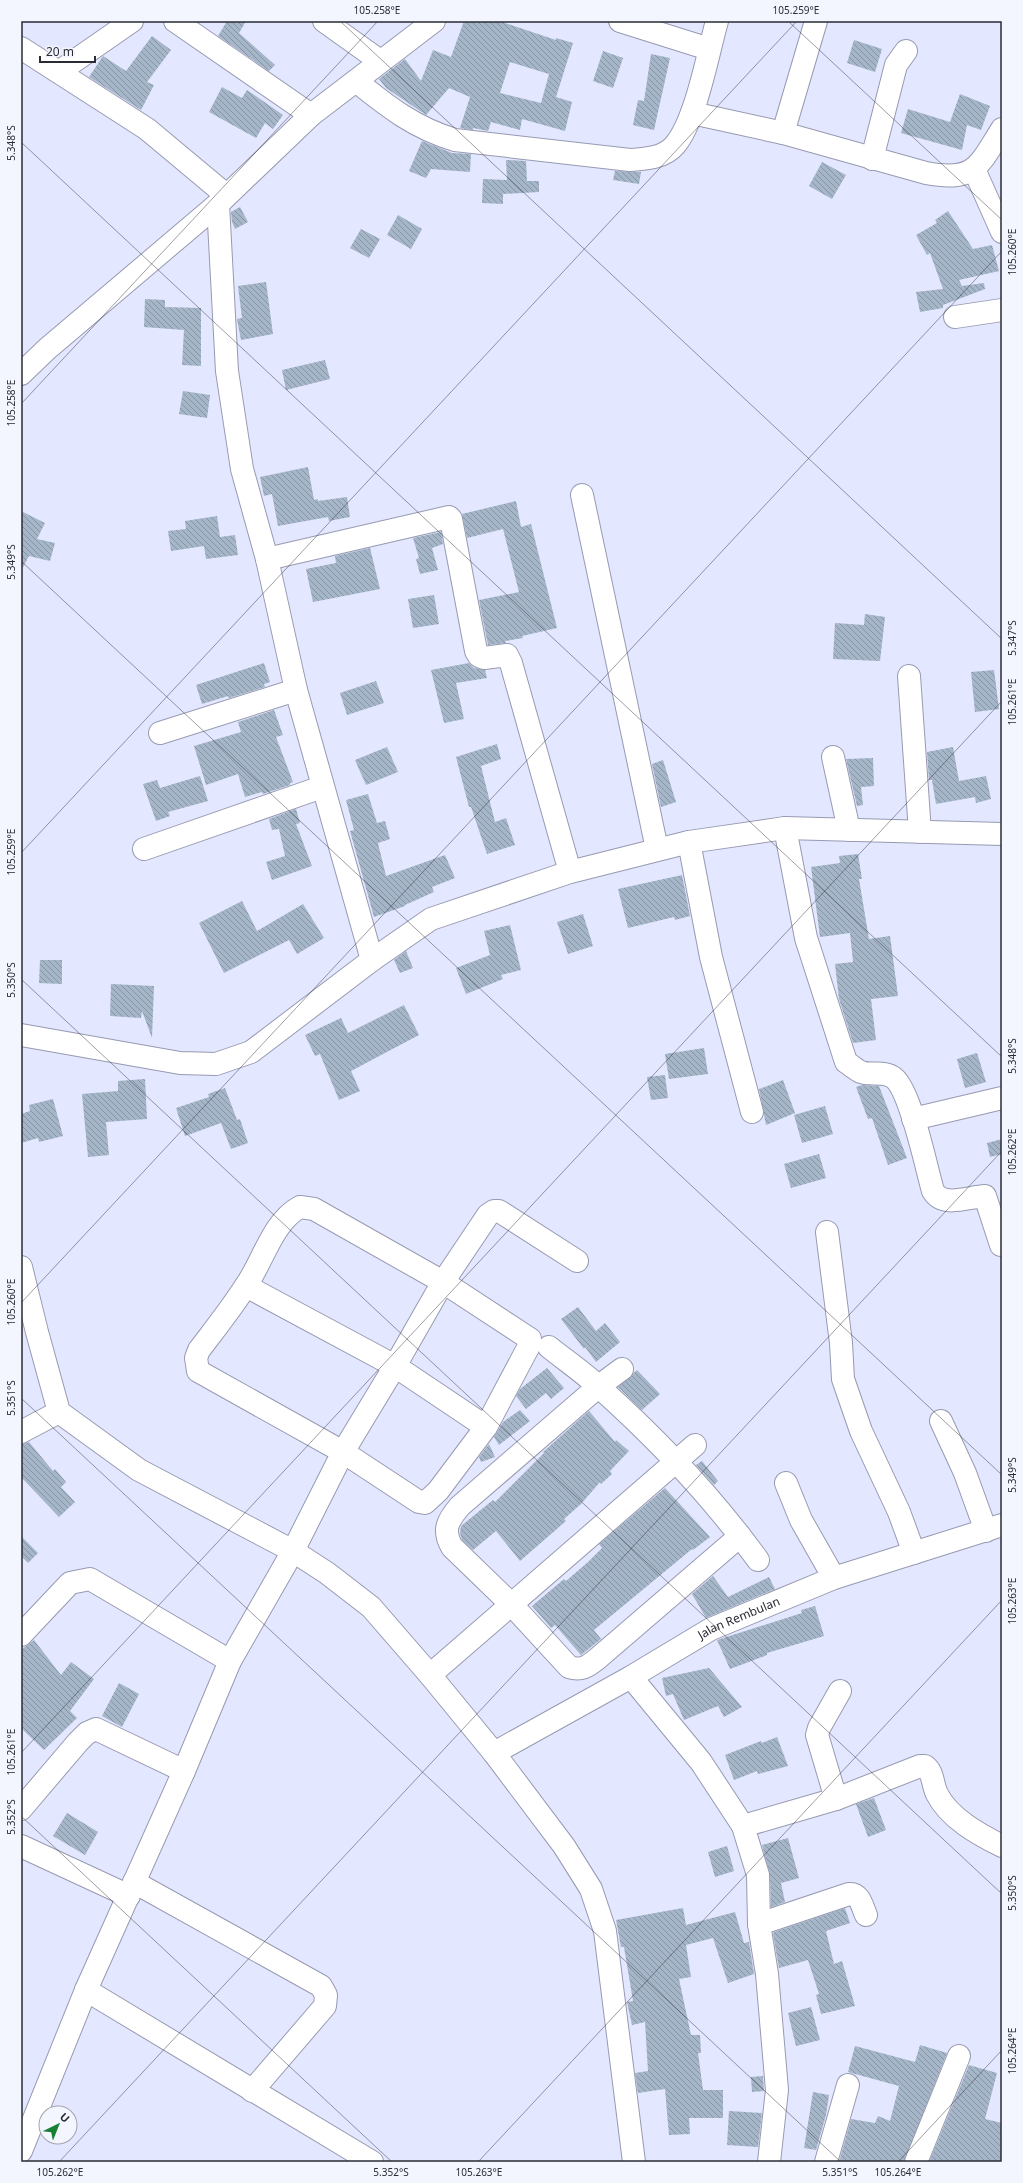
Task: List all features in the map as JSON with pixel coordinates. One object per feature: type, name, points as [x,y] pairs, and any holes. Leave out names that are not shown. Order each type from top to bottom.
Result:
[{"type":"street","points":[[60,71],[132,21]]},
{"type":"street","points":[[175,21],[311,115]]},
{"type":"street","points":[[324,21],[380,61]]},
{"type":"street","points":[[21,374],[47,349],[222,199],[311,115],[434,21]]},
{"type":"street","points":[[620,21],[709,50]]},
{"type":"street","points":[[356,81],[394,112],[431,133],[455,140],[630,160],[652,159],[675,145],[692,113],[717,21]]},
{"type":"street","points":[[783,133],[816,21]]},
{"type":"street","points":[[21,48],[60,71],[147,129],[222,199],[227,371],[242,469],[267,559],[296,690],[322,787],[372,960]]},
{"type":"street","points":[[872,159],[896,66],[906,52]]},
{"type":"street","points":[[692,113],[783,133],[872,159],[948,177],[962,176],[974,169],[1002,129]]},
{"type":"street","points":[[974,169],[1002,232]]},
{"type":"street","points":[[955,317],[1002,310]]},
{"type":"street","points":[[582,495],[657,849]]},
{"type":"street","points":[[267,559],[449,517],[451,519],[476,651],[479,656],[484,658],[507,655],[511,663],[570,872]]},
{"type":"street","points":[[909,676],[920,832]]},
{"type":"street","points":[[160,733],[296,690]]},
{"type":"street","points":[[833,757],[849,830]]},
{"type":"street","points":[[144,849],[322,787]]},
{"type":"street","points":[[21,1035],[180,1063],[216,1064],[251,1052],[372,960],[431,919],[570,872],[689,842],[784,828],[1002,834]]},
{"type":"street","points":[[784,828],[806,938],[842,1054],[846,1062],[862,1072],[885,1074],[893,1077],[899,1083],[913,1119],[933,1191],[936,1196],[948,1201],[994,1194],[1001,1245]]},
{"type":"street","points":[[689,842],[711,957],[752,1112]]},
{"type":"street","points":[[913,1119],[1002,1098]]},
{"type":"street","points":[[300,1207],[314,1209],[443,1282],[531,1342],[486,1427],[438,1491],[425,1503],[419,1502],[343,1452],[198,1370],[196,1358],[199,1350],[246,1286],[281,1223],[289,1213],[300,1207]]},
{"type":"street","points":[[21,2151],[86,1990],[184,1771],[230,1660],[293,1551],[343,1452],[395,1366],[443,1282],[488,1215],[494,1211],[499,1211],[577,1261]]},
{"type":"street","points":[[827,1232],[842,1343],[842,1379],[861,1431],[899,1512],[914,1553]]},
{"type":"street","points":[[21,1267],[37,1332],[60,1412],[153,1479],[293,1551],[327,1573],[371,1607],[430,1675],[494,1753],[564,1846],[591,1889],[605,1931],[634,2162]]},
{"type":"street","points":[[246,1286],[395,1366],[486,1427]]},
{"type":"street","points":[[549,1347],[599,1386],[676,1463],[740,1536],[758,1560]]},
{"type":"street","points":[[622,1369],[599,1386],[460,1506],[451,1517],[447,1527],[447,1538],[452,1547],[512,1605],[568,1667],[576,1669],[586,1668],[740,1536]]},
{"type":"street","points":[[21,1432],[60,1412]]},
{"type":"street","points":[[941,1421],[965,1473],[994,1528]]},
{"type":"street","points":[[430,1675],[695,1445]]},
{"type":"street","points":[[786,1483],[801,1520],[834,1578]]},
{"type":"street","name":"Jalan Rembulan","points":[[494,1753],[631,1677],[711,1629],[834,1578],[994,1528]]},
{"type":"street","points":[[21,1635],[70,1583],[90,1579],[230,1660]]},
{"type":"street","points":[[631,1677],[701,1762],[743,1826],[758,1876],[759,1924],[767,1974],[776,2090],[769,2162]]},
{"type":"street","points":[[836,1799],[817,1735],[819,1728],[840,1691]]},
{"type":"street","points":[[21,1809],[78,1742],[88,1733],[96,1729],[184,1771]]},
{"type":"street","points":[[743,1826],[836,1799],[920,1766],[925,1766],[932,1773],[933,1783],[948,1811],[1002,1846]]},
{"type":"street","points":[[21,1846],[132,1889],[321,1986],[326,1995],[324,2006],[252,2091]]},
{"type":"street","points":[[759,1924],[854,1893],[858,1896],[866,1915]]},
{"type":"street","points":[[86,1990],[372,2162]]},
{"type":"street","points":[[916,2162],[959,2056]]},
{"type":"street","points":[[826,2162],[848,2085]]},
{"type":"building","points":[[227,21],[246,21],[239,33],[275,65],[269,71],[218,36]]},
{"type":"building","points":[[464,21],[499,21],[556,40],[556,38],[573,43],[556,97],[572,102],[565,131],[522,119],[520,130],[491,122],[488,131],[473,128],[473,130],[460,128],[470,97],[449,88],[426,115],[386,88],[379,79],[405,59],[421,81],[433,50],[451,57]],"holes":[[[510,62],[549,74],[541,103],[500,93]]]},
{"type":"building","points":[[152,36],[171,50],[147,82],[154,85],[141,110],[89,77],[103,56],[126,71]]},
{"type":"building","points":[[854,40],[882,49],[875,72],[847,63]]},
{"type":"building","points":[[603,51],[623,58],[613,88],[593,81]]},
{"type":"building","points":[[651,54],[670,58],[654,130],[633,125],[638,100],[644,101]]},
{"type":"building","points":[[222,87],[242,98],[247,90],[283,115],[273,129],[265,123],[256,138],[209,112]]},
{"type":"building","points":[[960,94],[990,106],[981,130],[967,125],[962,150],[901,133],[908,109],[950,122]]},
{"type":"building","points":[[422,141],[452,153],[471,154],[470,172],[431,169],[426,178],[409,171]]},
{"type":"building","points":[[506,160],[526,161],[527,181],[539,181],[539,192],[503,194],[503,204],[482,203],[483,179],[507,180]]},
{"type":"building","points":[[822,162],[846,175],[832,199],[809,186]]},
{"type":"building","points":[[615,171],[641,172],[639,184],[613,180]]},
{"type":"building","points":[[240,207],[248,222],[235,229],[232,222],[231,212]]},
{"type":"building","points":[[948,211],[973,249],[992,245],[999,271],[959,280],[962,286],[984,283],[985,289],[943,305],[943,308],[920,312],[916,292],[943,289],[930,253],[927,255],[916,235],[937,223],[935,220]]},
{"type":"building","points":[[398,215],[422,229],[411,249],[387,235]]},
{"type":"building","points":[[361,229],[380,239],[369,258],[350,248]]},
{"type":"building","points":[[266,282],[273,334],[241,340],[237,319],[242,318],[238,286]]},
{"type":"building","points":[[145,299],[165,300],[165,307],[201,308],[201,366],[182,365],[184,330],[144,327]]},
{"type":"building","points":[[325,360],[330,379],[286,390],[282,370]]},
{"type":"building","points":[[183,391],[210,395],[207,418],[179,414]]},
{"type":"building","points":[[308,467],[314,500],[318,499],[318,501],[347,497],[350,517],[329,521],[328,517],[278,526],[272,494],[264,496],[260,477]]},
{"type":"building","points":[[516,501],[521,527],[531,524],[557,628],[522,636],[523,638],[505,641],[506,643],[488,645],[479,600],[519,592],[503,529],[467,538],[462,514]]},
{"type":"building","points":[[21,511],[45,523],[37,539],[55,543],[50,561],[29,556],[21,571]]},
{"type":"building","points":[[217,516],[220,537],[235,535],[238,555],[206,559],[204,546],[171,551],[168,531],[186,529],[185,521]]},
{"type":"building","points":[[441,532],[443,544],[432,548],[438,570],[420,574],[416,559],[419,558],[413,538]]},
{"type":"building","points":[[370,548],[380,589],[313,602],[306,569],[336,563],[335,556]]},
{"type":"building","points":[[434,595],[439,624],[413,628],[408,599]]},
{"type":"building","points":[[865,614],[885,617],[880,661],[833,659],[835,623],[864,625]]},
{"type":"building","points":[[264,663],[270,682],[264,684],[265,687],[229,698],[228,696],[202,704],[196,685]]},
{"type":"building","points":[[469,663],[474,668],[485,670],[487,678],[456,683],[464,719],[444,723],[431,670]]},
{"type":"building","points":[[994,670],[999,709],[975,712],[971,672]]},
{"type":"building","points":[[376,681],[384,703],[347,715],[340,693]]},
{"type":"building","points":[[274,710],[283,735],[276,737],[293,782],[290,783],[290,785],[263,794],[262,792],[245,797],[238,774],[206,785],[194,746],[241,732],[238,722]]},
{"type":"building","points":[[497,744],[501,759],[481,766],[495,822],[506,818],[515,845],[487,854],[471,807],[469,807],[456,757]]},
{"type":"building","points":[[387,747],[398,772],[366,785],[355,760]]},
{"type":"building","points":[[953,747],[959,781],[986,776],[991,799],[976,803],[975,797],[936,804],[932,780],[929,780],[927,752]]},
{"type":"building","points":[[873,758],[874,786],[861,787],[863,805],[857,806],[846,759]]},
{"type":"building","points":[[663,760],[676,802],[661,807],[652,764]]},
{"type":"building","points":[[200,776],[208,801],[168,812],[170,816],[156,821],[143,784],[157,780],[160,788]]},
{"type":"building","points":[[368,794],[377,823],[385,821],[390,839],[378,843],[386,876],[445,855],[455,878],[432,887],[434,892],[405,906],[374,917],[350,831],[354,830],[346,800]]},
{"type":"building","points":[[296,809],[300,823],[296,824],[312,866],[272,880],[266,862],[285,856],[279,829],[272,830],[269,819]]},
{"type":"building","points":[[858,854],[862,879],[859,879],[869,939],[890,936],[898,996],[871,999],[876,1040],[853,1043],[839,999],[835,964],[853,962],[850,933],[820,937],[811,867],[840,863],[839,856]]},
{"type":"building","points":[[682,875],[690,916],[675,920],[674,917],[628,928],[618,889]]},
{"type":"building","points":[[242,901],[257,931],[303,904],[324,938],[297,954],[289,940],[224,973],[199,923]]},
{"type":"building","points":[[583,914],[593,946],[568,954],[557,922]]},
{"type":"building","points":[[510,925],[521,970],[501,975],[503,979],[466,994],[456,968],[490,955],[484,931]]},
{"type":"building","points":[[406,951],[413,968],[400,973],[394,960]]},
{"type":"building","points":[[40,960],[62,960],[62,984],[39,983]]},
{"type":"building","points":[[111,984],[154,986],[152,1038],[142,1011],[141,1018],[110,1016]]},
{"type":"building","points":[[404,1005],[419,1035],[351,1071],[360,1091],[339,1100],[320,1054],[315,1056],[305,1035],[341,1018],[348,1033]]},
{"type":"building","points":[[704,1048],[708,1074],[669,1079],[665,1054]]},
{"type":"building","points":[[977,1053],[986,1082],[965,1088],[957,1059]]},
{"type":"building","points":[[665,1075],[668,1098],[651,1100],[647,1077]]},
{"type":"building","points":[[145,1079],[147,1119],[106,1122],[109,1155],[88,1157],[82,1094],[118,1091],[118,1081]]},
{"type":"building","points":[[783,1080],[795,1113],[766,1125],[759,1089]]},
{"type":"building","points":[[862,1085],[879,1086],[907,1158],[888,1165],[872,1118],[868,1119],[856,1087]]},
{"type":"building","points":[[225,1088],[237,1120],[240,1119],[248,1143],[231,1149],[221,1123],[185,1136],[176,1108],[209,1097],[208,1094]]},
{"type":"building","points":[[53,1099],[63,1136],[39,1142],[38,1138],[21,1143],[21,1114],[30,1111],[29,1105]]},
{"type":"building","points":[[825,1106],[833,1134],[802,1143],[794,1115]]},
{"type":"building","points":[[1002,1139],[1002,1154],[990,1157],[987,1143]]},
{"type":"building","points":[[819,1154],[826,1178],[791,1188],[784,1164]]},
{"type":"building","points":[[578,1307],[596,1331],[605,1323],[620,1342],[596,1362],[561,1319]]},
{"type":"building","points":[[547,1368],[564,1388],[551,1399],[546,1393],[526,1409],[516,1396],[520,1389]]},
{"type":"building","points":[[637,1370],[660,1394],[642,1410],[618,1387]]},
{"type":"building","points":[[520,1410],[530,1421],[499,1445],[494,1437],[503,1422]]},
{"type":"building","points":[[589,1411],[615,1442],[616,1440],[629,1451],[610,1471],[612,1474],[601,1484],[600,1482],[581,1504],[564,1519],[566,1521],[520,1561],[496,1531],[473,1550],[462,1540],[460,1533],[461,1526],[493,1500],[495,1502],[544,1453],[543,1452]]},
{"type":"building","points":[[29,1442],[53,1471],[55,1469],[66,1482],[61,1487],[75,1502],[59,1517],[21,1477],[21,1444]]},
{"type":"building","points":[[489,1444],[495,1457],[481,1462],[479,1457]]},
{"type":"building","points":[[702,1461],[718,1481],[714,1485],[696,1465]]},
{"type":"building","points":[[665,1488],[710,1537],[693,1550],[692,1549],[594,1630],[601,1639],[581,1655],[555,1625],[551,1628],[532,1606],[564,1579],[566,1581],[588,1562],[602,1548],[599,1544]]},
{"type":"building","points":[[21,1536],[38,1553],[28,1563],[21,1556]]},
{"type":"building","points":[[713,1576],[728,1597],[769,1577],[775,1589],[706,1618],[692,1594]]},
{"type":"building","points":[[815,1606],[824,1636],[767,1653],[767,1655],[730,1669],[717,1640],[802,1613],[801,1610]]},
{"type":"building","points":[[34,1640],[61,1675],[71,1662],[94,1679],[70,1711],[77,1718],[44,1750],[21,1728],[21,1650]]},
{"type":"building","points":[[709,1668],[742,1707],[724,1717],[718,1706],[684,1720],[673,1694],[666,1696],[662,1678]]},
{"type":"building","points":[[119,1683],[139,1694],[122,1727],[102,1716]]},
{"type":"building","points":[[777,1737],[788,1766],[758,1774],[757,1771],[734,1780],[725,1755],[761,1741],[762,1743]]},
{"type":"building","points":[[874,1798],[886,1830],[868,1837],[856,1804]]},
{"type":"building","points":[[67,1813],[98,1832],[85,1855],[53,1836]]},
{"type":"building","points":[[788,1838],[799,1878],[781,1883],[785,1902],[771,1907],[770,1875],[762,1845]]},
{"type":"building","points":[[727,1846],[734,1871],[715,1877],[708,1852]]},
{"type":"building","points":[[683,1908],[686,1925],[735,1912],[744,1943],[749,1942],[754,1974],[728,1983],[713,1938],[686,1945],[691,1977],[679,1979],[691,2035],[700,2035],[701,2053],[698,2053],[703,2090],[723,2090],[723,2118],[689,2118],[690,2134],[669,2135],[665,2089],[638,2093],[635,2073],[648,2071],[645,2022],[632,2025],[627,2002],[633,2001],[624,1947],[621,1947],[616,1920]]},
{"type":"building","points":[[845,1908],[850,1923],[826,1931],[834,1964],[842,1961],[855,2006],[821,2014],[816,1995],[819,1994],[808,1960],[779,1968],[773,1934],[774,1932]]},
{"type":"building","points":[[811,2007],[820,2040],[796,2046],[788,2013]]},
{"type":"building","points":[[920,2045],[947,2053],[904,2162],[839,2162],[851,2119],[875,2123],[878,2116],[890,2121],[899,2086],[848,2072],[855,2046],[915,2062]]},
{"type":"building","points":[[969,2065],[997,2073],[985,2119],[1002,2123],[1002,2162],[929,2162]]},
{"type":"building","points":[[763,2076],[764,2091],[752,2092],[751,2077]]},
{"type":"building","points":[[813,2092],[829,2095],[826,2115],[816,2150],[804,2148]]},
{"type":"building","points":[[729,2111],[762,2113],[758,2147],[727,2145]]}]
